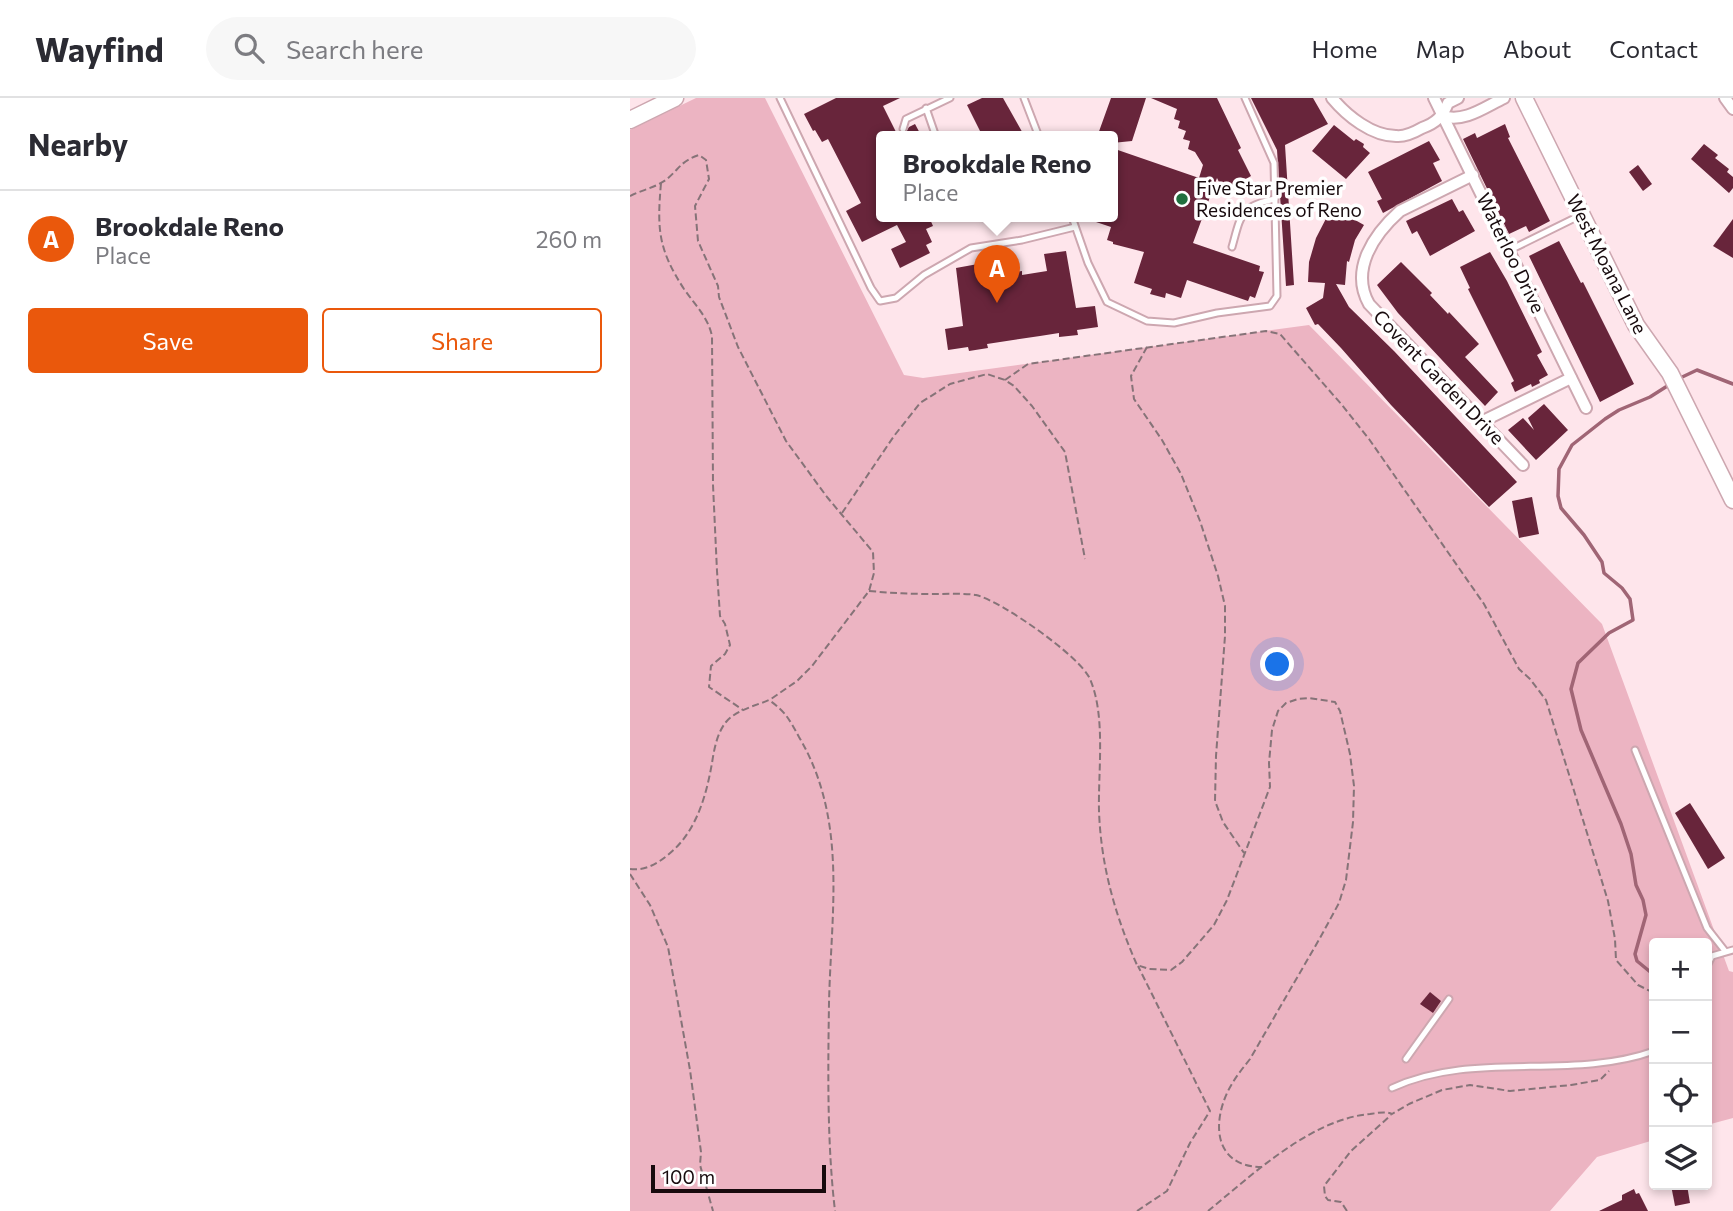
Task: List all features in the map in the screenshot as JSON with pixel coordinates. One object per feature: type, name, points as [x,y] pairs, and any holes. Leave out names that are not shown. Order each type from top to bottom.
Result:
[{"type":"street","points":[[630,120],[675,98]]},
{"type":"street","points":[[1332,98],[1344,112],[1382,134],[1398,137],[1413,133],[1443,116],[1448,103],[1458,98]]},
{"type":"street","name":"Waterloo Drive","points":[[1434,98],[1586,408]]},
{"type":"street","points":[[1443,116],[1460,118],[1504,98]]},
{"type":"street","name":"West Moana Lane","points":[[1524,98],[1636,325],[1670,373],[1733,500]]},
{"type":"street","points":[[1725,98],[1733,109]]},
{"type":"street","name":"Covent Garden Drive","points":[[1473,175],[1400,211],[1390,220],[1368,252],[1360,275],[1362,291],[1369,304],[1523,466]]},
{"type":"street","points":[[1481,422],[1571,378]]},
{"type":"lane","points":[[780,98],[871,288],[880,301],[896,298],[924,275],[971,248],[1022,240],[1075,227]]},
{"type":"lane","points":[[903,129],[906,119],[950,98]]},
{"type":"lane","points":[[1024,98],[1038,131]]},
{"type":"lane","points":[[1074,222],[1088,263],[1107,302],[1147,321],[1174,323],[1217,313],[1270,306],[1277,296],[1274,163],[1245,98]]},
{"type":"lane","points":[[926,108],[935,131]]},
{"type":"lane","points":[[1232,247],[1242,213],[1257,203],[1275,200]]},
{"type":"lane","points":[[1510,250],[1581,215]]},
{"type":"lane","points":[[1635,750],[1707,928],[1725,951]]},
{"type":"lane","points":[[1712,956],[1733,950]]},
{"type":"lane","points":[[1406,1059],[1449,999]]},
{"type":"lane","points":[[1392,1088],[1417,1077],[1449,1071],[1558,1066],[1634,1058],[1649,1053]]},
{"type":"path","points":[[630,196],[661,183],[682,162],[690,158],[699,155],[706,160],[709,179],[695,206],[698,241],[718,286],[725,316],[786,440],[873,552],[874,573],[869,591],[812,666],[797,681],[769,701],[743,710],[726,722],[718,740],[702,803],[690,832],[677,848],[646,868],[630,869]]},
{"type":"path","points":[[661,183],[658,222],[663,249],[684,288],[706,320],[712,337],[717,570],[720,616],[725,624],[730,645],[725,654],[711,666],[709,687],[743,710]]},
{"type":"path","points":[[1005,380],[1028,364],[1266,331],[1280,334],[1342,405],[1456,561],[1494,621],[1518,669],[1530,679],[1546,700],[1608,901],[1616,960],[1638,985],[1649,990]]},
{"type":"path","points":[[1147,347],[1131,376],[1133,399],[1162,440],[1181,474],[1218,576],[1225,607],[1215,801],[1223,822],[1244,854]]},
{"type":"path","points":[[842,514],[920,402],[950,384],[987,374],[1005,380],[1032,406],[1065,452],[1085,559]]},
{"type":"path","points":[[869,591],[974,595],[989,600],[1014,612],[1082,666],[1090,679],[1096,704],[1101,754],[1099,811],[1109,889],[1137,965],[1210,1111],[1190,1143],[1167,1191],[1137,1211]]},
{"type":"path","points":[[1137,965],[1149,969],[1171,970],[1182,962],[1214,925],[1227,900],[1270,787],[1271,741],[1278,711],[1286,703],[1298,699],[1335,702],[1345,733],[1354,786],[1353,822],[1343,892],[1308,960],[1227,1093],[1221,1114],[1219,1136],[1228,1156],[1246,1167],[1262,1167]]},
{"type":"path","points":[[769,701],[785,711],[810,755],[825,794],[830,819],[833,844],[829,1004],[830,1114],[835,1211]]},
{"type":"path","points":[[630,874],[650,905],[668,947],[690,1070],[701,1152],[700,1165],[713,1211]]},
{"type":"path","points":[[1347,1211],[1341,1202],[1328,1200],[1324,1186],[1351,1151],[1392,1115],[1425,1097],[1460,1087],[1479,1085],[1510,1091],[1591,1082],[1604,1077],[1616,1060]]},
{"type":"path","points":[[1208,1211],[1262,1167],[1336,1122],[1364,1114],[1387,1112],[1392,1115]]},
{"type":"shaded area","points":[[696,98],[765,98],[904,375],[923,378],[1309,325],[1602,624],[1729,971],[1733,972],[1733,1118],[1712,1124],[1712,938],[1649,938],[1649,1141],[1597,1157],[1550,1211],[630,1211],[630,130]]},
{"type":"building","points":[[836,98],[900,98],[883,106],[896,131],[876,131],[876,222],[931,222],[933,226],[926,229],[932,242],[926,245],[930,253],[900,268],[891,249],[906,242],[897,225],[862,242],[846,211],[861,203],[828,139],[822,142],[804,114]]},
{"type":"building","points":[[982,98],[1003,98],[1022,131],[980,131],[967,105]]},
{"type":"building","points":[[1111,98],[1146,98],[1132,141],[1118,142],[1118,131],[1099,131]]},
{"type":"building","name":"Five Star Premier Residences of Reno","points":[[1151,98],[1217,98],[1241,148],[1238,150],[1251,176],[1244,180],[1248,186],[1233,193],[1229,186],[1223,190],[1217,178],[1193,243],[1260,266],[1259,271],[1264,272],[1255,298],[1250,296],[1248,301],[1187,280],[1181,298],[1166,293],[1165,298],[1150,294],[1152,289],[1134,283],[1144,252],[1113,244],[1107,240],[1111,227],[1096,222],[1118,222],[1118,150],[1199,178],[1203,165],[1195,152],[1188,149],[1190,141],[1183,139],[1186,131],[1178,128],[1180,121],[1174,119],[1177,109]]},
{"type":"building","points":[[1251,98],[1313,98],[1328,124],[1285,145],[1294,285],[1286,286],[1277,150]]},
{"type":"building","points":[[915,124],[919,131],[907,131],[909,127]]},
{"type":"building","points":[[1505,124],[1510,137],[1508,138],[1550,221],[1529,232],[1526,226],[1509,234],[1463,139],[1475,133],[1477,138]]},
{"type":"building","points":[[1334,125],[1354,141],[1356,139],[1364,144],[1363,147],[1370,153],[1346,179],[1312,151]]},
{"type":"building","points":[[1429,141],[1440,160],[1433,163],[1442,181],[1383,213],[1377,201],[1382,199],[1368,172]]},
{"type":"building","points":[[1704,144],[1718,155],[1715,158],[1729,169],[1727,172],[1733,177],[1733,188],[1729,193],[1691,159]]},
{"type":"building","points":[[1638,165],[1652,184],[1643,191],[1629,172]]},
{"type":"building","points":[[1452,199],[1459,212],[1463,210],[1475,231],[1430,256],[1417,231],[1412,234],[1406,221]]},
{"type":"building","points":[[1332,207],[1364,225],[1355,240],[1349,262],[1347,261],[1345,285],[1336,284],[1349,307],[1517,482],[1489,507],[1391,405],[1341,348],[1318,324],[1315,325],[1306,308],[1323,298],[1325,283],[1308,282],[1309,262],[1316,238]]},
{"type":"building","points":[[1733,219],[1733,258],[1713,246]]},
{"type":"building","points":[[1559,241],[1581,283],[1583,282],[1634,384],[1600,402],[1529,256]]},
{"type":"building","points":[[1066,251],[1076,308],[1095,306],[1098,327],[1077,330],[1078,335],[1059,337],[1059,333],[987,344],[988,348],[969,351],[968,347],[948,350],[945,329],[963,326],[956,268],[978,264],[980,281],[1022,271],[1022,275],[1047,271],[1044,254]]},
{"type":"building","points":[[1490,252],[1542,352],[1537,355],[1548,375],[1539,380],[1540,383],[1532,387],[1531,384],[1515,392],[1511,383],[1514,381],[1468,289],[1470,288],[1460,267]]},
{"type":"building","points":[[1401,262],[1479,344],[1465,357],[1498,392],[1485,406],[1398,313],[1377,285]]},
{"type":"building","points":[[1544,404],[1568,430],[1536,460],[1508,430],[1523,418],[1534,430],[1528,418]]},
{"type":"building","points":[[1532,497],[1539,534],[1519,538],[1512,501]]},
{"type":"building","points":[[1690,803],[1725,858],[1708,869],[1675,813]]},
{"type":"building","points":[[1430,992],[1441,1001],[1433,1013],[1420,1004]]},
{"type":"building","points":[[1634,1189],[1648,1211],[1599,1211],[1622,1200],[1622,1195]]},
{"type":"building","points":[[1672,1190],[1688,1190],[1690,1203],[1675,1206]]},
{"type":"waterway","points":[[1678,379],[1697,370],[1733,384]]},
{"type":"waterway","points":[[1649,971],[1637,961],[1635,954],[1646,915],[1636,885],[1631,854],[1581,730],[1571,689],[1578,663],[1609,633],[1633,620],[1630,599],[1622,588],[1604,573],[1602,562],[1561,508],[1558,496],[1559,469],[1572,445],[1605,419],[1672,383]]},
{"type":"place","name":"Five Star Premier Residences of Reno","points":[[1182,199]]},
{"type":"place","name":"Brookdale Reno","points":[[997,303]]}]
